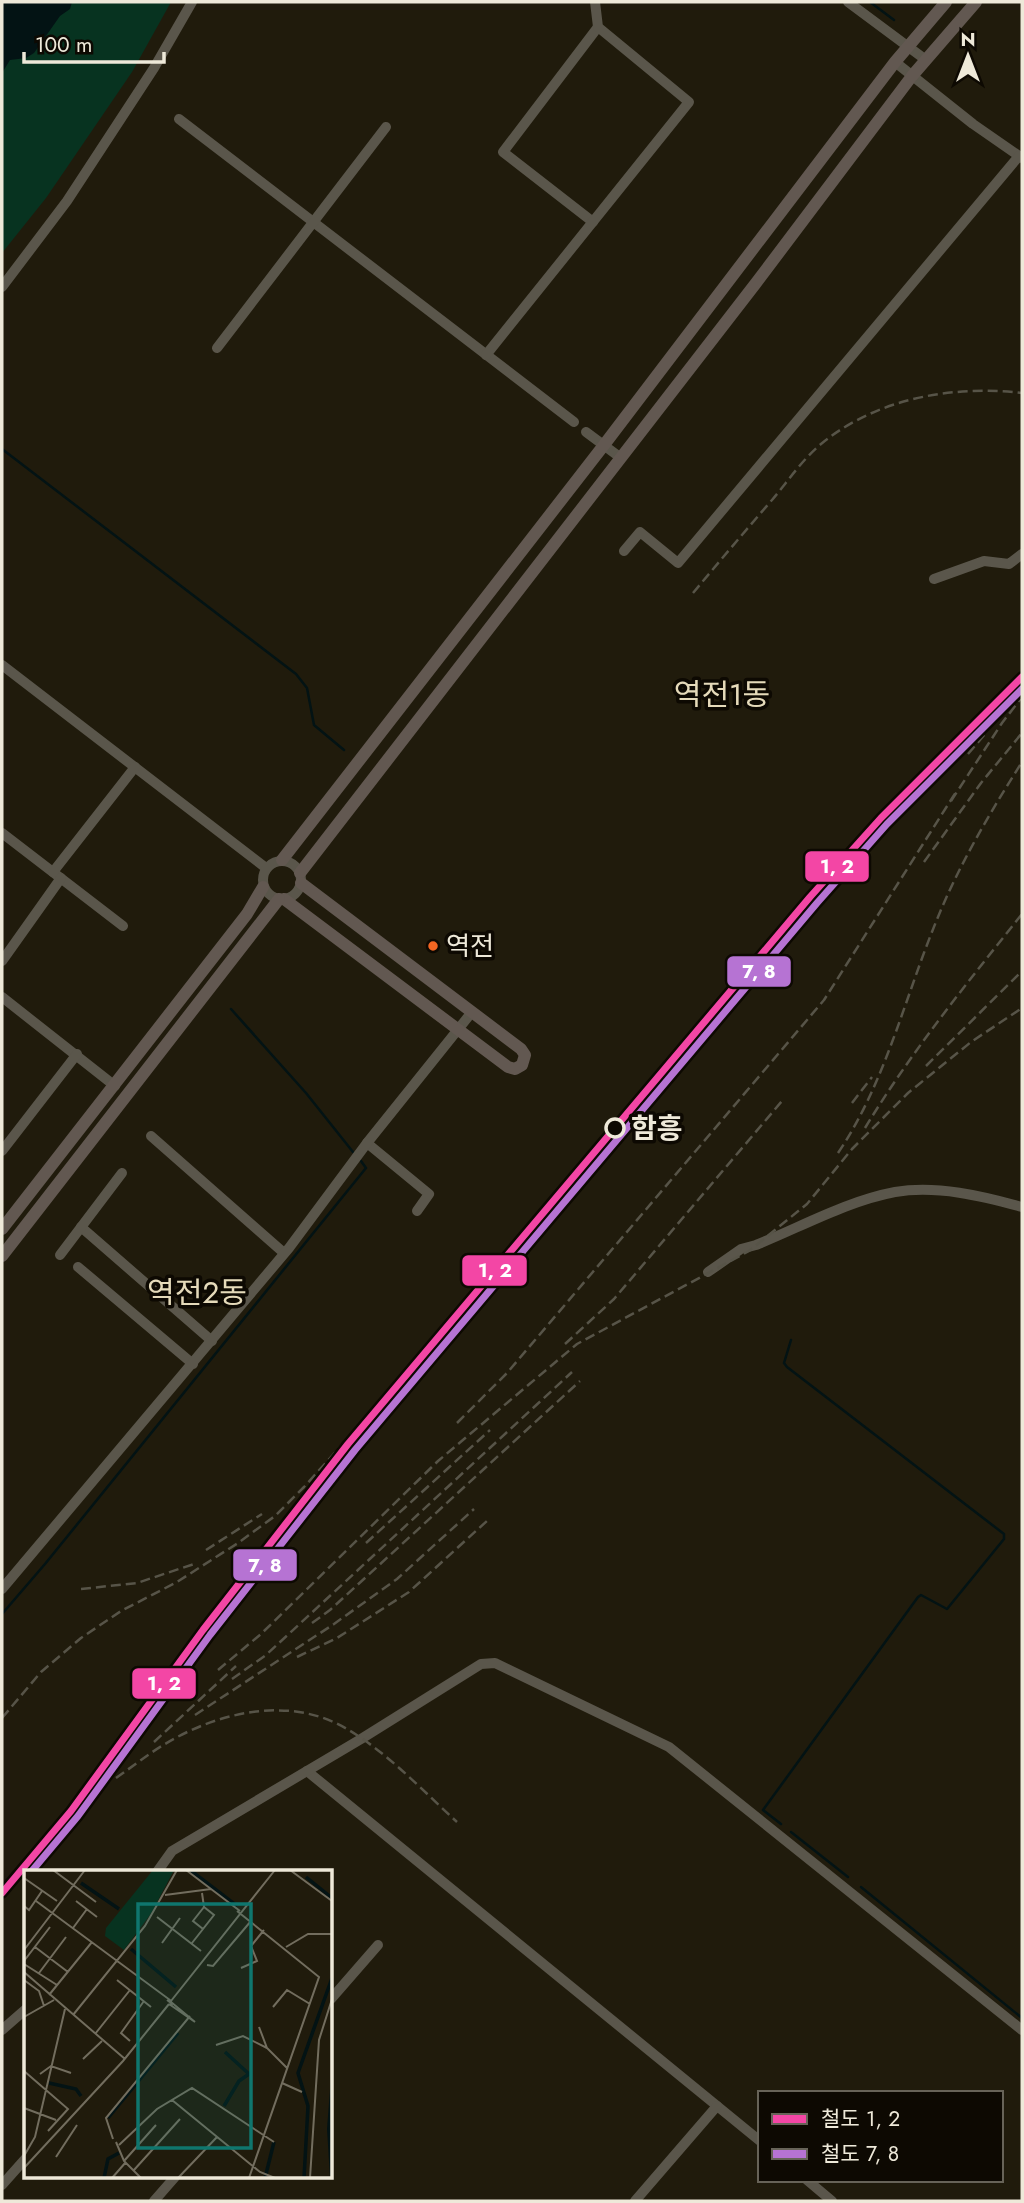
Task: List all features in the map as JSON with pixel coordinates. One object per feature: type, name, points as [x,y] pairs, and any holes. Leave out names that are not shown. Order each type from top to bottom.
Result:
[{"type":"main road","points":[[282,860],[604,446],[895,62],[946,2]]},
{"type":"main road","points":[[2,1256],[282,899],[508,1067],[515,1069],[522,1065],[525,1059],[523,1052],[301,878],[912,76],[976,2]]},
{"type":"main road","points":[[2,1230],[247,914],[263,887]]},
{"type":"street","points":[[2,287],[67,201],[192,2]]},
{"type":"street","points":[[486,355],[689,102],[598,27],[595,2]]},
{"type":"street","points":[[848,2],[926,60]]},
{"type":"street","points":[[593,222],[503,152],[598,27]]},
{"type":"street","points":[[624,551],[640,532],[678,563],[1021,157],[973,124],[895,62]]},
{"type":"street","points":[[178,119],[574,422]]},
{"type":"street","points":[[217,348],[386,127]]},
{"type":"street","points":[[586,432],[621,458]]},
{"type":"street","points":[[934,579],[984,561],[1009,564],[1022,554]]},
{"type":"street","points":[[2,665],[266,868]]},
{"type":"street","points":[[2,961],[57,875],[135,767]]},
{"type":"street","points":[[2,833],[123,926]]},
{"type":"street","points":[[282,860],[291,862],[301,878],[296,893],[282,899],[269,894],[263,887],[263,876],[266,868],[282,860]]},
{"type":"street","points":[[2,997],[115,1086]]},
{"type":"street","points":[[2,1589],[284,1254],[367,1143],[472,1012]]},
{"type":"street","points":[[3,1149],[77,1054]]},
{"type":"street","points":[[151,1136],[284,1254]]},
{"type":"street","points":[[367,1143],[429,1194],[417,1211]]},
{"type":"street","points":[[60,1255],[122,1173]]},
{"type":"street","points":[[708,1272],[741,1249],[864,1200],[895,1193],[963,1193],[1022,1207]]},
{"type":"street","points":[[81,1227],[212,1341]]},
{"type":"street","points":[[78,1267],[193,1364]]},
{"type":"street","points":[[158,1870],[172,1851],[481,1664],[495,1663],[668,1747],[1022,2030]]},
{"type":"street","points":[[307,1771],[758,2139]]},
{"type":"street","points":[[332,1998],[378,1945]]},
{"type":"street","points":[[2,2030],[24,2011]]},
{"type":"street","points":[[635,2201],[717,2106]]},
{"type":"street","points":[[2,2185],[24,2160]]},
{"type":"street","points":[[154,2201],[174,2178]]},
{"type":"street","points":[[809,2182],[832,2201]]},
{"type":"green space","points":[[2,2],[171,2],[132,72],[46,198],[2,253]]},
{"type":"shaded area","points":[[2,2],[72,2],[70,9],[60,16],[34,53],[26,58],[10,60],[2,73]]},
{"type":"waterway","points":[[870,2],[894,20]]},
{"type":"waterway","points":[[2,449],[296,674],[307,688],[314,725],[344,750]]},
{"type":"waterway","points":[[231,1009],[306,1093],[353,1152]]},
{"type":"waterway","points":[[2,1614],[366,1168],[361,1161]]},
{"type":"waterway","points":[[781,1824],[763,1810],[918,1597],[921,1595],[947,1609],[1004,1539],[1004,1534],[787,1367],[784,1363],[791,1340]]},
{"type":"waterway","points":[[791,1832],[848,1877]]},
{"type":"waterway","points":[[861,1887],[1022,2018]]},
{"type":"railway","points":[[693,593],[808,457],[843,428],[866,416],[917,398],[969,391],[1022,393]]},
{"type":"railway","points":[[951,801],[1022,697]]},
{"type":"railway","points":[[924,862],[981,783],[1022,733]]},
{"type":"railway","points":[[968,754],[985,734]]},
{"type":"railway","points":[[838,1153],[855,1126],[882,1068],[926,947],[956,877],[1022,762]]},
{"type":"railway","points":[[457,1423],[507,1373],[824,1000],[956,792]]},
{"type":"railway","points":[[865,1128],[920,1045],[1022,914]]},
{"type":"railway","points":[[926,1066],[1022,971]]},
{"type":"railway","points":[[218,1670],[261,1634],[438,1461],[577,1344],[749,1251],[807,1204],[852,1149],[908,1093],[971,1042],[1022,1008]]},
{"type":"railway","points":[[852,1103],[872,1077]]},
{"type":"railway","points":[[565,1344],[614,1299],[782,1101]]},
{"type":"railway","points":[[2,1718],[41,1672],[81,1638],[121,1611],[177,1582],[275,1516],[430,1347]]},
{"type":"railway","points":[[232,1679],[266,1655],[572,1372]]},
{"type":"railway","points":[[312,1623],[330,1610],[580,1381]]},
{"type":"railway","points":[[366,1543],[490,1430]]},
{"type":"railway","points":[[195,1715],[334,1624],[397,1579],[474,1509]]},
{"type":"railway","points":[[206,1550],[262,1514]]},
{"type":"railway","points":[[297,1657],[337,1638],[409,1592],[488,1520]]},
{"type":"railway","points":[[81,1589],[137,1583],[194,1564]]},
{"type":"railway","points":[[154,1742],[236,1666]]},
{"type":"railway","points":[[116,1778],[165,1744],[208,1723],[254,1712],[278,1710],[302,1713],[347,1729],[377,1749],[457,1822]]},
{"type":"transit line","points":[[2,1893],[71,1811],[203,1630],[348,1444],[810,897],[881,818],[1022,677]]},
{"type":"transit line","points":[[33,1870],[78,1816],[210,1635],[355,1450],[817,903],[887,824],[1022,689]]},
{"type":"place","name":"역전","points":[[433,946]]},
{"type":"place","name":"함흥","points":[[615,1128]]},
{"type":"district","name":"역전1동","points":[[722,694]]},
{"type":"district","name":"역전2동","points":[[197,1292]]}]
